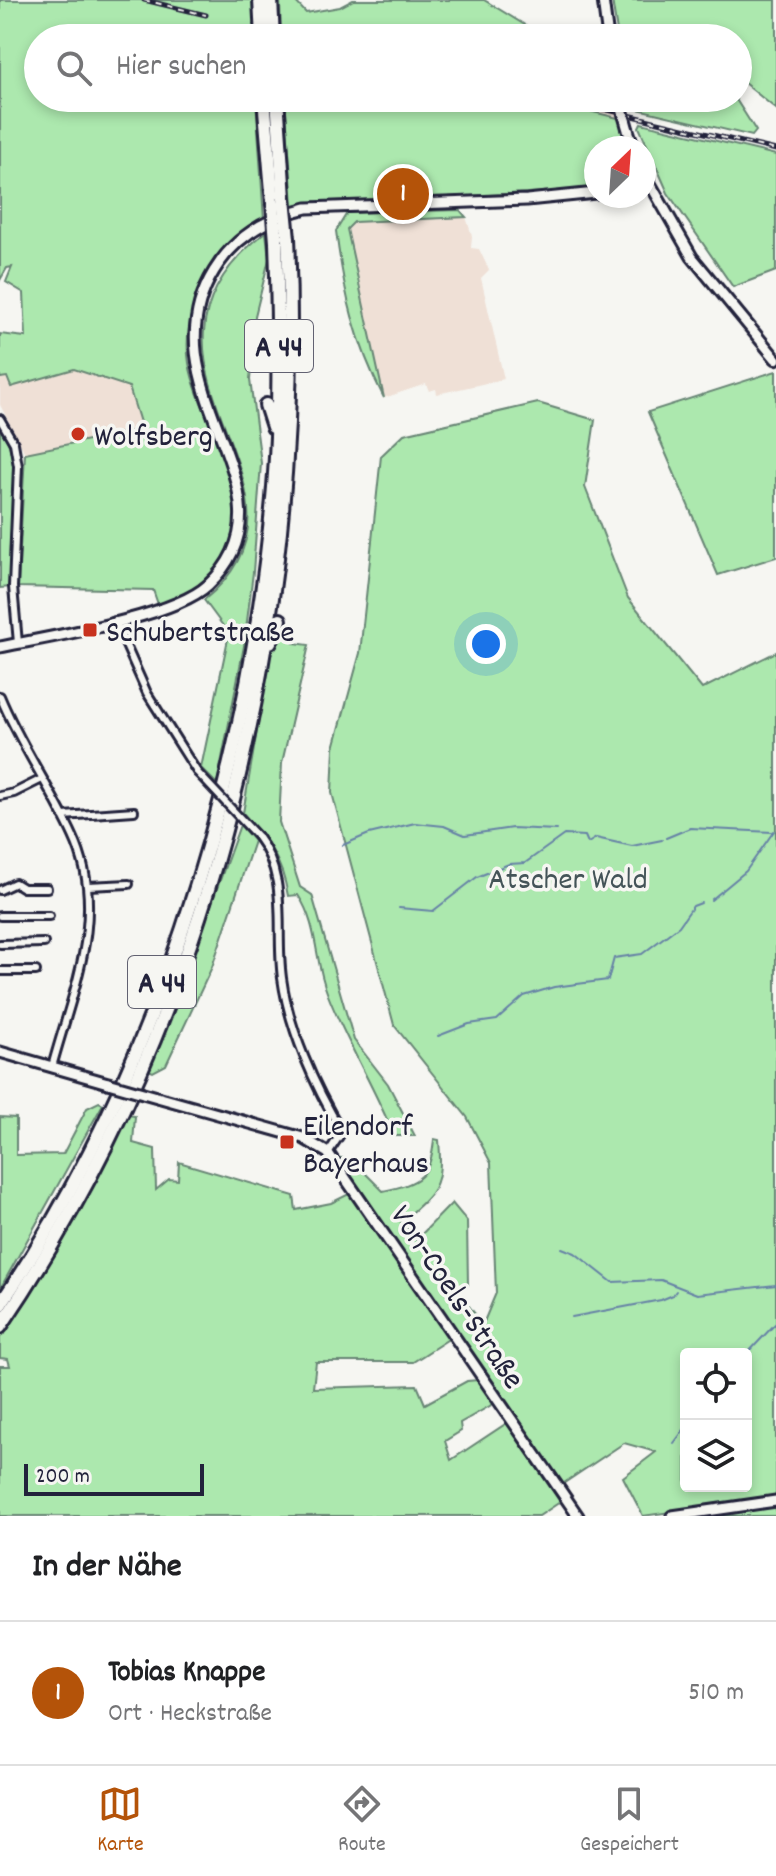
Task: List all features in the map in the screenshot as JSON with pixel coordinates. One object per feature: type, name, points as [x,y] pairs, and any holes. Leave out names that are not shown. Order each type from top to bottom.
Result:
[{"type":"highway","points":[[260,0],[261,24]]},
{"type":"highway","points":[[271,0],[272,24]]},
{"type":"highway","name":"A 44","points":[[266,112],[279,201]]},
{"type":"highway","name":"A 44","points":[[0,1305],[62,1203],[111,1104],[155,1003],[200,873],[228,776],[253,650],[271,517],[277,438],[280,244],[277,112]]},
{"type":"highway","points":[[269,299],[280,244]]},
{"type":"highway","name":"A 44","points":[[0,1327],[71,1209],[121,1110],[167,1006],[212,879],[240,778],[265,652],[286,482],[292,348],[280,244]]},
{"type":"highway","points":[[266,405],[277,438]]},
{"type":"highway","points":[[286,482],[293,517]]},
{"type":"highway","points":[[265,652],[280,620]]},
{"type":"main road","points":[[603,0],[606,24]]},
{"type":"main road","points":[[623,112],[630,136]]},
{"type":"main road","points":[[0,647],[160,611],[195,596],[219,573],[237,540],[241,521],[237,479],[203,391],[194,336],[208,281],[220,261],[247,234],[278,217],[307,208],[558,199],[584,195]]},
{"type":"main road","points":[[656,199],[692,257],[776,359]]},
{"type":"main road","name":"Von-Coels-Straße","points":[[0,1052],[303,1138],[328,1153],[578,1516]]},
{"type":"main road","points":[[672,1516],[776,1501]]},
{"type":"street","points":[[0,419],[14,443],[18,466],[13,587],[18,643]]},
{"type":"street","points":[[115,621],[147,693],[197,772],[269,851],[278,878],[279,945],[288,1009],[326,1105],[342,1132],[328,1153]]},
{"type":"street","points":[[0,696],[75,840],[88,886],[87,942],[52,1067]]},
{"type":"street","points":[[0,796],[14,793],[42,779]]},
{"type":"street","points":[[63,816],[134,811]]},
{"type":"street","points":[[0,890],[15,883],[23,888],[47,888]]},
{"type":"street","points":[[88,886],[129,884]]},
{"type":"street","points":[[0,916],[49,916]]},
{"type":"street","points":[[0,944],[44,943]]},
{"type":"street","points":[[0,971],[36,971]]},
{"type":"shaded area","points":[[593,112],[617,112],[618,118]]},
{"type":"shaded area","points":[[466,217],[472,236],[471,248],[479,249],[489,270],[481,278],[504,379],[437,394],[436,389],[429,391],[426,384],[384,398],[347,229],[354,222]]},
{"type":"shaded area","points":[[74,369],[129,387],[142,429],[25,453],[0,405],[0,378],[7,377],[11,387]]},
{"type":"green space","points":[[0,0],[254,0],[255,24],[24,24],[24,112],[257,112],[264,220],[243,233],[217,258],[196,299],[188,335],[189,363],[195,388],[227,465],[237,517],[232,542],[201,587],[159,607],[153,590],[18,587],[25,453],[142,429],[129,387],[74,369],[11,387],[7,377],[0,378],[0,334],[26,337],[24,293],[6,282],[12,267],[7,268],[0,280]]},
{"type":"green space","points":[[280,0],[294,0],[306,13],[340,7],[353,0],[484,0],[523,24],[281,24]]},
{"type":"green space","points":[[612,0],[776,0],[776,109],[752,89],[752,24],[616,24]]},
{"type":"green space","points":[[286,112],[593,112],[618,118],[625,136],[584,136],[584,190],[293,205]]},
{"type":"green space","points":[[650,112],[744,112],[756,131],[752,136]]},
{"type":"green space","points":[[641,123],[776,155],[776,271],[733,287],[668,193],[656,166],[656,136],[643,136],[639,127]]},
{"type":"green space","points":[[460,210],[466,217],[354,222],[347,229],[384,398],[365,357],[352,316],[336,231],[347,213]]},
{"type":"green space","points":[[266,232],[269,259],[255,316],[250,380],[261,463],[253,572],[244,646],[217,784],[201,768],[229,634],[204,600],[240,557],[248,514],[240,469],[208,376],[204,329],[220,281]]},
{"type":"green space","points":[[776,371],[776,557],[718,575],[648,412]]},
{"type":"green space","name":"Atscher Wald","points":[[538,403],[595,420],[585,487],[628,598],[702,689],[776,652],[776,1497],[643,1516],[623,1477],[656,1452],[624,1443],[561,1485],[339,1158],[344,1158],[358,1170],[360,1168],[383,1191],[406,1185],[421,1176],[430,1162],[434,1139],[439,1140],[440,1168],[435,1187],[401,1222],[416,1240],[452,1203],[467,1221],[468,1285],[458,1292],[483,1324],[496,1293],[491,1163],[467,1117],[394,1025],[332,793],[334,748],[360,653],[381,456],[404,434]]},
{"type":"green space","points":[[0,425],[13,462],[16,504],[11,587],[0,588]]},
{"type":"green space","points":[[289,623],[298,628],[294,643],[309,645],[282,763],[279,822],[300,887],[312,895],[354,1040],[388,1084],[415,1136],[394,1136],[328,995],[305,907],[298,895],[288,896],[282,871],[272,851],[243,813],[270,654]]},
{"type":"green space","points":[[240,825],[254,841],[212,967],[166,1065],[153,1072],[146,1069],[180,991]]},
{"type":"green space","points":[[99,1102],[103,1104],[0,1289],[0,1117],[16,1118],[16,1155],[63,1154],[87,1108]]},
{"type":"green space","points":[[127,1115],[135,1116],[133,1143],[155,1149],[156,1190],[169,1179],[178,1180],[179,1162],[294,1196],[296,1210],[331,1203],[351,1193],[450,1338],[413,1362],[316,1362],[313,1388],[417,1385],[425,1404],[467,1381],[478,1380],[495,1403],[460,1423],[461,1431],[445,1441],[451,1460],[507,1423],[560,1502],[539,1516],[0,1516],[0,1366],[10,1366],[8,1359],[0,1358],[0,1338],[77,1214]]},
{"type":"green space","points":[[776,1507],[776,1516],[710,1516]]},
{"type":"waterway","points":[[343,845],[369,834],[415,823],[444,826],[465,835],[512,828],[557,830]]},
{"type":"waterway","points":[[666,838],[690,828],[772,832]]},
{"type":"waterway","points":[[711,900],[746,871],[774,831]]},
{"type":"waterway","points":[[399,908],[433,911],[477,877],[509,864],[525,863],[564,835],[585,836],[588,843],[596,838],[632,846],[662,840]]},
{"type":"waterway","points":[[438,1036],[469,1024],[497,1020],[524,996],[554,987],[608,980],[614,958],[642,954],[679,926],[693,906],[701,903]]},
{"type":"waterway","points":[[562,1248],[575,1253],[612,1282],[661,1280],[697,1294],[776,1285]]},
{"type":"waterway","points":[[572,1317],[661,1300],[676,1291]]},
{"type":"waterway","points":[[752,1349],[776,1323]]},
{"type":"waterway","points":[[674,1443],[680,1435]]},
{"type":"railway","points":[[144,0],[206,15]]},
{"type":"railway","points":[[616,112],[776,150]]},
{"type":"place","name":"Tobias Knappe","points":[[403,194]]},
{"type":"place","name":"Wolfsberg","points":[[78,434]]},
{"type":"place","name":"Schubertstraße","points":[[90,630]]},
{"type":"place","name":"Eilendorf Bayerhaus","points":[[287,1142]]}]
